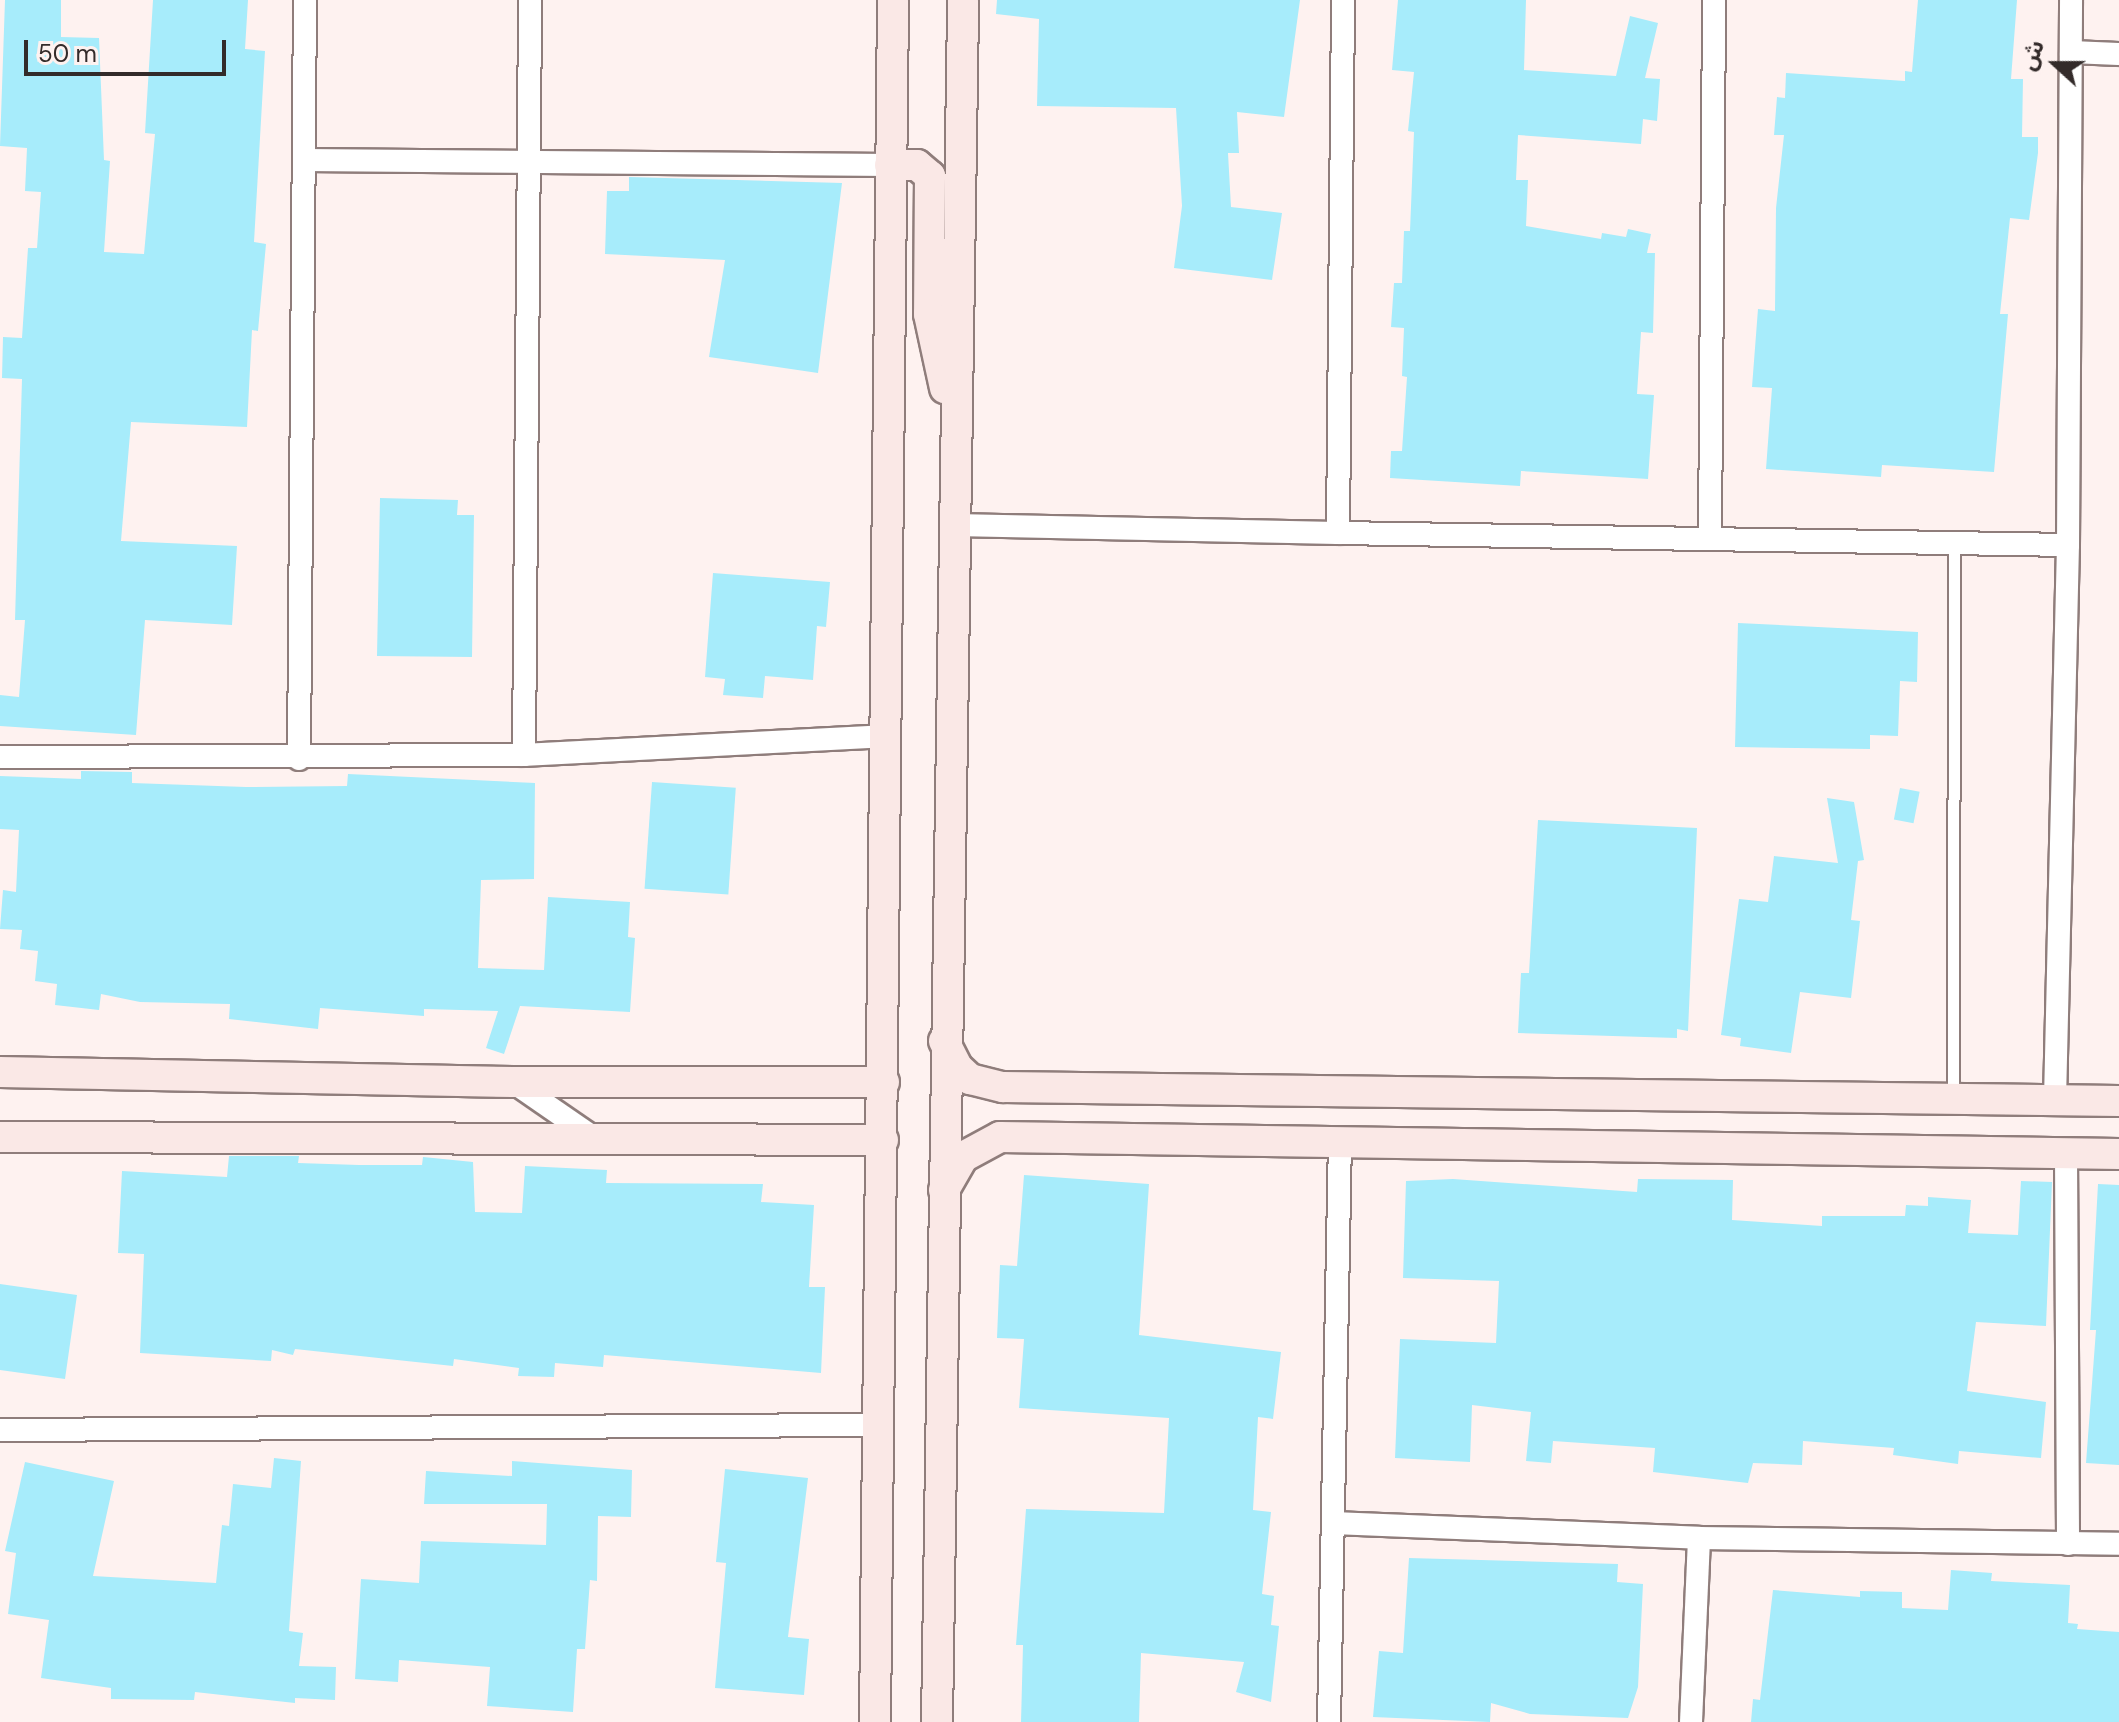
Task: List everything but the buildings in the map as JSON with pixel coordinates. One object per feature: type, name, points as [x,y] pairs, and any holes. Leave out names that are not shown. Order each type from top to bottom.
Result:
[{"type":"street","points":[[299,759],[305,0]]},
{"type":"street","points":[[524,755],[530,0]]},
{"type":"street","points":[[875,1722],[893,0]]},
{"type":"street","points":[[937,1722],[944,1040],[963,0]]},
{"type":"street","points":[[1338,533],[1343,0]]},
{"type":"street","points":[[1710,539],[1714,0]]},
{"type":"street","points":[[2055,1100],[2068,545],[2071,0]]},
{"type":"street","points":[[2071,52],[2119,54]]},
{"type":"street","points":[[304,160],[917,165],[930,176],[929,314],[956,437]]},
{"type":"street","points":[[954,525],[2068,545]]},
{"type":"street","points":[[0,757],[299,759],[524,755],[887,736]]},
{"type":"street","points":[[944,1040],[957,1067],[970,1079],[1031,1088],[2119,1101]]},
{"type":"street","points":[[0,1072],[513,1082],[884,1082]]},
{"type":"street","points":[[513,1082],[597,1141]]},
{"type":"street","points":[[1029,1137],[1004,1125],[1001,1112],[1016,1094],[1031,1088]]},
{"type":"street","points":[[0,1137],[883,1140]]},
{"type":"street","points":[[943,1191],[952,1171],[981,1143],[1029,1137],[2119,1154]]},
{"type":"street","points":[[1329,1722],[1340,1141]]},
{"type":"street","points":[[2066,1154],[2068,1544]]},
{"type":"street","points":[[0,1430],[879,1425]]},
{"type":"street","points":[[1333,1523],[1699,1538],[2119,1544]]},
{"type":"street","points":[[1691,1722],[1699,1538]]},
{"type":"lane","points":[[1953,1099],[1954,543]]}]
